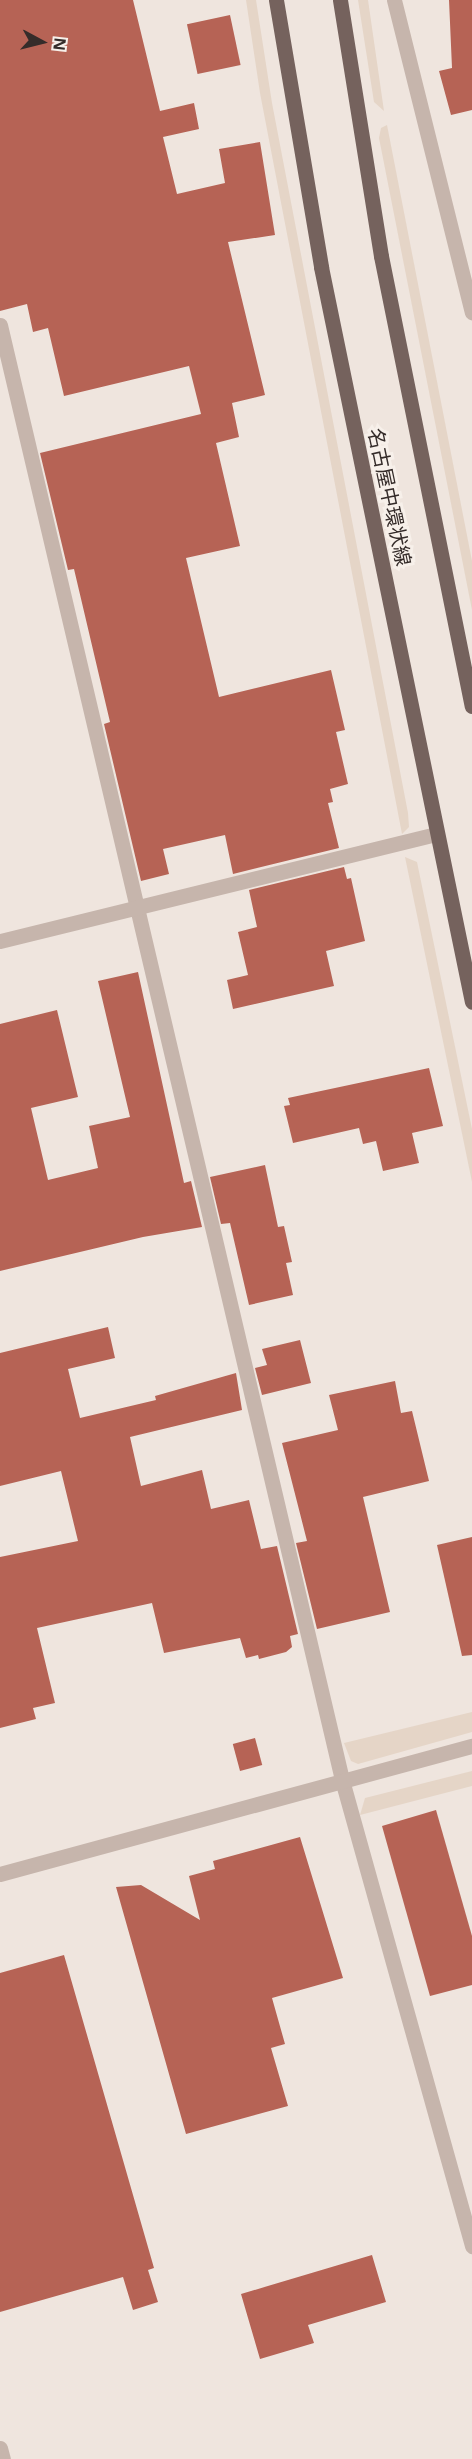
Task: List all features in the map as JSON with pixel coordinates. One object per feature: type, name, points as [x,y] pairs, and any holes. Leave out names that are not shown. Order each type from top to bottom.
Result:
[{"type":"main road","name":"名古屋中環状線","points":[[276,0],[321,267],[472,1002]]},
{"type":"main road","name":"名古屋中環状線","points":[[340,0],[381,256],[472,706]]},
{"type":"street","points":[[394,0],[472,312]]},
{"type":"street","points":[[0,325],[342,1780],[472,2246]]},
{"type":"street","points":[[0,941],[437,834]]},
{"type":"street","points":[[0,1874],[472,1746]]},
{"type":"street","points":[[0,2448],[3,2459]]},
{"type":"shaded area","points":[[246,0],[256,0],[272,103],[408,813],[409,827],[402,834],[260,93]]},
{"type":"shaded area","points":[[358,0],[368,0],[384,111],[374,102]]},
{"type":"shaded area","points":[[387,125],[472,561],[472,610],[379,138],[381,128]]},
{"type":"shaded area","points":[[405,857],[417,862],[472,1129],[472,1182]]},
{"type":"shaded area","points":[[472,1712],[472,1732],[358,1764],[351,1761],[344,1743]]},
{"type":"shaded area","points":[[472,1771],[472,1786],[360,1815],[365,1798]]},
{"type":"building","points":[[0,0],[133,0],[160,111],[194,103],[199,129],[163,137],[177,194],[225,183],[219,149],[260,142],[275,235],[228,242],[265,395],[232,403],[239,437],[216,443],[240,546],[186,558],[219,697],[331,670],[345,730],[336,732],[348,784],[330,789],[333,802],[328,803],[339,848],[233,874],[225,835],[163,849],[169,874],[141,881],[104,724],[110,722],[74,569],[68,570],[40,453],[201,414],[189,366],[64,396],[48,328],[33,332],[27,304],[0,311]]},
{"type":"building","points":[[449,0],[472,0],[472,110],[451,115],[439,71],[452,68]]},
{"type":"building","points":[[230,15],[241,65],[198,74],[187,24]]},
{"type":"building","points":[[344,867],[347,879],[351,878],[365,941],[326,951],[334,986],[233,1009],[227,980],[248,975],[238,932],[257,927],[249,890]]},
{"type":"building","points":[[138,972],[184,1183],[191,1181],[202,1227],[143,1237],[0,1271],[0,1024],[57,1010],[78,1097],[31,1108],[48,1180],[98,1168],[89,1126],[130,1117],[98,981]]},
{"type":"building","points":[[429,1068],[443,1126],[412,1133],[419,1163],[383,1171],[376,1141],[363,1144],[359,1128],[293,1143],[284,1106],[290,1105],[288,1098]]},
{"type":"building","points":[[265,1165],[278,1227],[284,1226],[292,1262],[286,1263],[293,1295],[249,1305],[230,1223],[221,1224],[210,1177]]},
{"type":"building","points":[[108,1327],[115,1358],[68,1369],[80,1418],[156,1400],[155,1396],[236,1373],[242,1410],[130,1437],[141,1486],[202,1470],[211,1509],[249,1500],[261,1549],[277,1546],[298,1634],[290,1636],[292,1647],[286,1652],[259,1659],[258,1655],[246,1658],[240,1638],[164,1653],[152,1603],[37,1628],[55,1703],[33,1708],[36,1719],[0,1728],[0,1557],[78,1541],[61,1471],[0,1486],[0,1353]]},
{"type":"building","points":[[300,1340],[311,1383],[262,1395],[255,1368],[267,1365],[262,1349]]},
{"type":"building","points":[[395,1381],[401,1413],[412,1411],[429,1481],[363,1497],[390,1612],[317,1629],[296,1543],[307,1541],[282,1443],[338,1430],[329,1395]]},
{"type":"building","points":[[472,1537],[472,1655],[462,1656],[437,1545]]},
{"type":"building","points":[[255,1738],[262,1765],[240,1771],[233,1744]]},
{"type":"building","points":[[436,1810],[472,1936],[472,1985],[430,1996],[382,1826]]},
{"type":"building","points":[[300,1837],[343,1978],[272,1998],[285,2044],[271,2048],[288,2106],[186,2134],[116,1887],[141,1885],[200,1920],[189,1876],[215,1869],[213,1861]]},
{"type":"building","points":[[64,1955],[154,2268],[148,2270],[158,2302],[133,2310],[123,2277],[0,2312],[0,1973]]},
{"type":"building","points":[[372,2255],[386,2302],[308,2325],[314,2343],[260,2359],[241,2294]]}]
